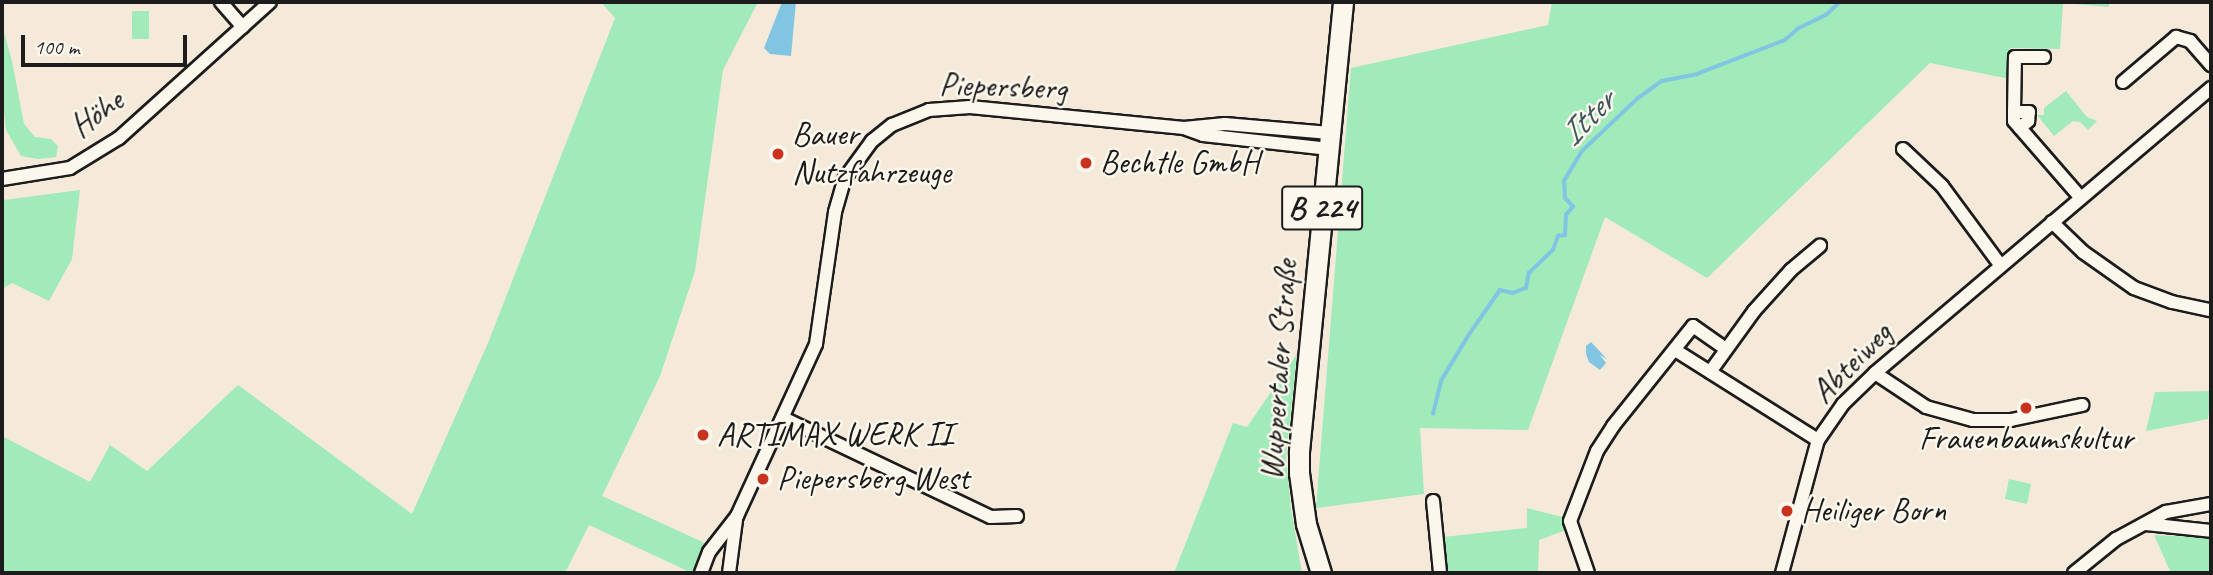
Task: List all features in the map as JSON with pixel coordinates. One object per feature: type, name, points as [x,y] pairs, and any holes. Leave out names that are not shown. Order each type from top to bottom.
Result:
[{"type":"main road","name":"Wuppertaler Straße","points":[[1321,573],[1306,524],[1299,451],[1343,2]]},
{"type":"street","points":[[221,2],[243,27]]},
{"type":"street","name":"Höhe","points":[[2,179],[69,168],[119,138],[270,2]]},
{"type":"street","points":[[2123,82],[2176,37],[2190,41],[2211,65]]},
{"type":"street","points":[[2044,57],[2015,57],[2014,121],[2081,198]]},
{"type":"street","name":"Abteiweg","points":[[1783,573],[1818,440],[1843,404],[1875,373],[2211,88]]},
{"type":"street","name":"Piepersberg","points":[[701,573],[709,552],[737,516],[816,344],[835,212],[845,178],[872,141],[892,125],[929,110],[970,107],[1184,128],[1225,124],[1329,141]]},
{"type":"street","points":[[1903,149],[1941,186],[2001,266]]},
{"type":"street","points":[[2052,222],[2083,251],[2134,288],[2164,299],[2211,310]]},
{"type":"street","points":[[1710,372],[1725,348],[1791,270],[1819,246]]},
{"type":"street","points":[[1588,573],[1570,521],[1597,451],[1613,426],[1693,326],[1725,348]]},
{"type":"street","points":[[1675,350],[1818,440]]},
{"type":"street","points":[[1875,373],[1926,407],[1973,420],[2011,420],[2082,405]]},
{"type":"street","points":[[783,418],[991,517],[1017,516]]},
{"type":"street","points":[[1433,501],[1440,573]]},
{"type":"street","points":[[2074,573],[2116,539],[2145,524],[2179,507],[2211,504]]},
{"type":"street","name":"Piepersberg","points":[[729,573],[737,516]]},
{"type":"street","points":[[2145,524],[2211,531]]},
{"type":"green space","points":[[601,2],[758,2],[723,70],[695,271],[660,376],[602,496],[707,544],[692,573],[589,525],[565,573],[2,573],[2,436],[90,482],[110,445],[147,471],[238,385],[412,514],[488,343],[615,18]]},
{"type":"green space","points":[[1552,2],[2109,2],[2109,7],[2063,3],[2060,49],[2010,48],[2010,79],[1930,63],[1707,278],[1605,217],[1528,430],[1420,428],[1424,494],[1316,508],[1351,68],[1548,25]]},
{"type":"green space","points":[[132,11],[149,11],[149,39],[132,39]]},
{"type":"green space","points":[[2,25],[24,124],[35,137],[51,139],[58,146],[56,157],[38,159],[21,156],[6,130],[2,93]]},
{"type":"green space","points":[[2066,91],[2087,117],[2097,121],[2088,130],[2080,122],[2073,121],[2054,136],[2037,115],[2044,115],[2044,108]]},
{"type":"green space","points":[[80,190],[72,259],[49,301],[12,283],[2,289],[4,200]]},
{"type":"green space","points":[[1297,354],[1286,457],[1291,509],[1302,573],[1174,573],[1233,423],[1247,427]]},
{"type":"green space","points":[[2211,391],[2208,419],[2146,431],[2155,392]]},
{"type":"green space","points":[[2009,479],[2031,484],[2027,504],[2005,499]]},
{"type":"green space","points":[[1527,508],[1562,517],[1566,530],[1539,540],[1538,573],[1446,573],[1443,537],[1527,528]]},
{"type":"green space","points":[[2154,535],[2211,538],[2211,573],[2171,573]]},
{"type":"water","points":[[782,2],[796,2],[791,56],[770,54],[764,48]]},
{"type":"water","points":[[1591,342],[1607,359],[1600,355],[1606,363],[1600,370],[1589,362],[1586,354],[1586,346]]},
{"type":"waterway","name":"Itter","points":[[1433,414],[1441,381],[1500,290],[1513,293],[1526,288],[1529,273],[1553,250],[1558,236],[1565,235],[1566,215],[1573,207],[1565,198],[1564,181],[1582,151],[1637,99],[1662,81],[1697,74],[1785,40],[1799,28],[1826,15],[1840,2]]},
{"type":"place","name":"Bauer Nutzfahrzeuge","points":[[778,154]]},
{"type":"place","name":"Bechtle GmbH","points":[[1086,163]]},
{"type":"place","name":"Frauenbaumskultur","points":[[2026,408]]},
{"type":"place","name":"ARTIMAX WERK II","points":[[703,435]]},
{"type":"place","name":"Piepersberg West","points":[[763,479]]},
{"type":"place","name":"Heiliger Born","points":[[1787,511]]}]
